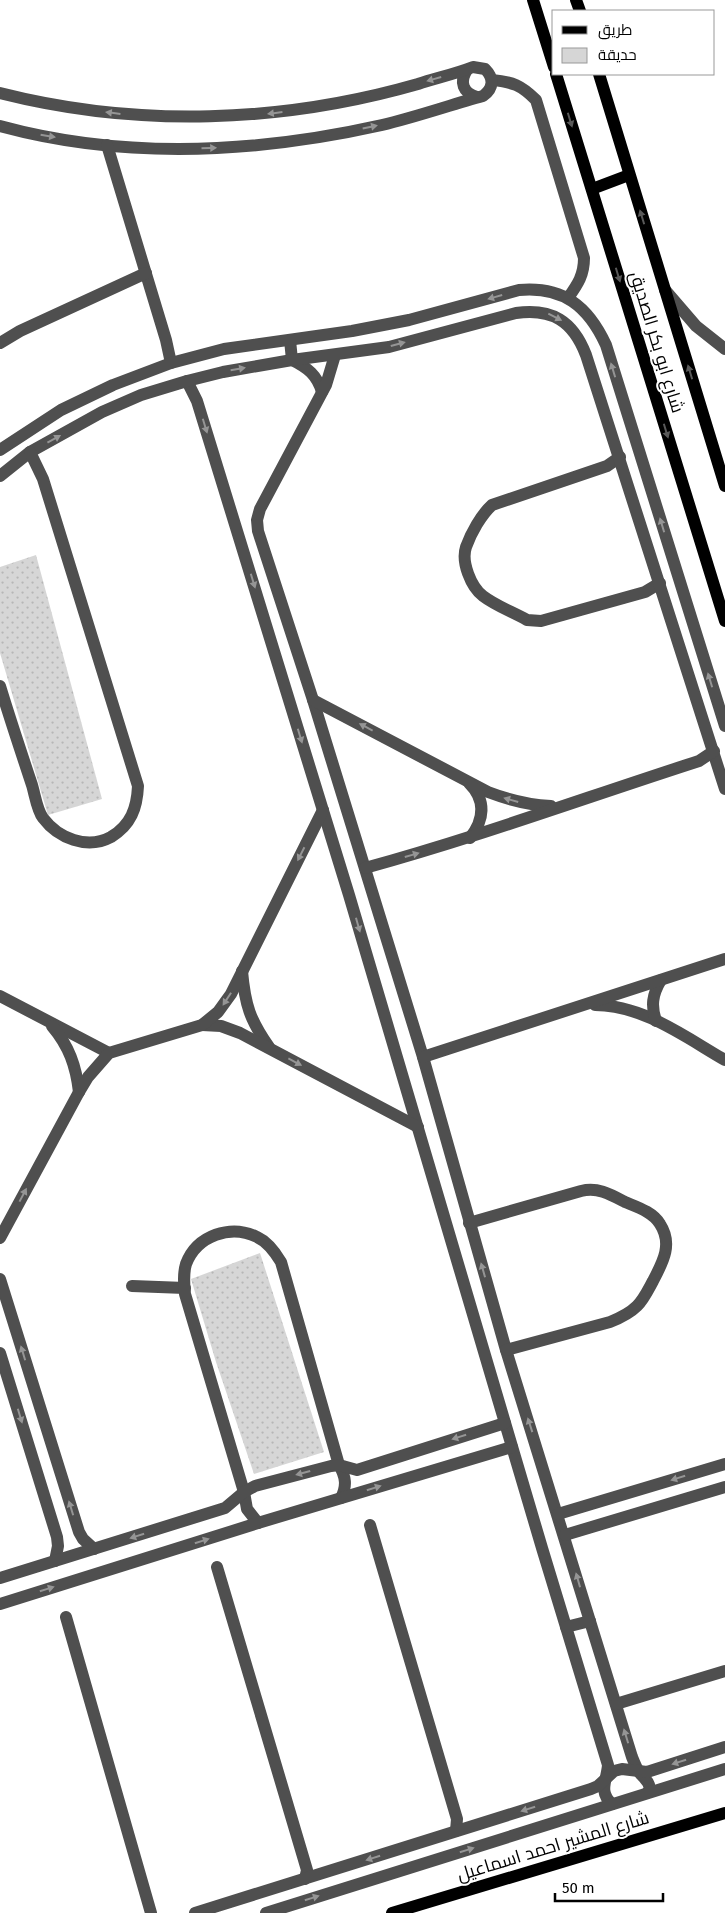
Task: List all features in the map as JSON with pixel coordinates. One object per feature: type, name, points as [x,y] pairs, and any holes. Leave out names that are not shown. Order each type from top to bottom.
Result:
[{"type":"main road","points":[[533,0],[552,61]]},
{"type":"main road","name":"شارع ابو بكر الصديق","points":[[556,75],[725,620]]},
{"type":"main road","name":"شارع ابو بكر الصديق","points":[[598,75],[725,486]]},
{"type":"main road","points":[[592,189],[629,175]]},
{"type":"main road","name":"شارع المشير احمد اسماعيل","points":[[392,1913],[725,1813]]},
{"type":"street","points":[[0,93],[45,104],[123,114],[189,118],[255,115],[321,107],[379,95],[479,67],[485,69],[490,74],[492,80],[489,92],[477,98],[384,124],[329,136],[256,146],[182,149],[107,145],[22,132],[0,126]]},
{"type":"street","points":[[467,70],[463,76],[462,83],[465,90],[477,98]]},
{"type":"street","points":[[492,80],[510,81],[524,88],[536,100],[584,258],[581,280],[568,298]]},
{"type":"street","points":[[107,145],[171,363]]},
{"type":"street","points":[[0,343],[20,331],[146,273]]},
{"type":"street","points":[[0,450],[60,410],[113,384],[171,363],[224,349],[409,320],[519,290],[536,288],[553,292],[568,298],[585,311],[597,327],[606,345],[725,726]]},
{"type":"street","points":[[664,289],[696,326],[725,349]]},
{"type":"street","points":[[0,476],[30,452],[102,412],[141,395],[187,381],[223,372],[292,360],[389,347],[516,313],[531,311],[546,313],[560,319],[572,328],[581,340],[725,789]]},
{"type":"street","points":[[290,340],[292,360]]},
{"type":"street","points":[[335,355],[322,392],[260,509],[257,520],[258,531],[372,889],[423,1057],[506,1350],[632,1757],[638,1772],[650,1784],[650,1789],[647,1793]]},
{"type":"street","points":[[292,360],[306,367],[314,374],[322,392]]},
{"type":"street","points":[[187,381],[197,401],[418,1127],[608,1765],[603,1792],[606,1799],[612,1804]]},
{"type":"street","points":[[0,686],[42,817],[60,835],[84,843],[106,839],[119,832],[130,819],[137,803],[138,786],[43,479],[30,452]]},
{"type":"street","points":[[620,458],[608,466],[492,504],[484,512],[465,549],[466,570],[472,584],[482,596],[527,620],[534,621],[541,621],[645,592],[660,583]]},
{"type":"street","points":[[313,700],[488,792],[511,800],[535,805],[559,806]]},
{"type":"street","points":[[365,868],[470,838],[559,806],[698,761],[714,751]]},
{"type":"street","points":[[465,780],[476,790],[481,802],[482,815],[478,828],[470,838]]},
{"type":"street","points":[[202,1025],[218,1012],[231,994],[323,810]]},
{"type":"street","points":[[334,846],[356,840]]},
{"type":"street","points":[[349,896],[372,889]]},
{"type":"street","points":[[423,1057],[586,1006],[725,959]]},
{"type":"street","points":[[242,969],[244,998],[254,1025],[271,1049]]},
{"type":"street","points":[[656,1021],[652,1000],[661,980]]},
{"type":"street","points":[[0,996],[109,1053]]},
{"type":"street","points":[[586,1006],[610,1005],[634,1011],[656,1021],[725,1060]]},
{"type":"street","points":[[50,1022],[62,1037],[71,1054],[77,1073],[79,1092]]},
{"type":"street","points":[[0,1238],[79,1092],[93,1071],[109,1053],[202,1025],[222,1026],[240,1033],[418,1127]]},
{"type":"street","points":[[469,1223],[581,1192],[598,1190],[651,1214],[660,1222],[666,1235],[667,1247],[664,1260],[645,1296],[636,1308],[610,1322],[506,1350]]},
{"type":"street","points":[[258,1523],[247,1509],[244,1492],[184,1288],[183,1278],[187,1263],[194,1250],[204,1240],[217,1234],[242,1232],[258,1237],[272,1248],[281,1262],[339,1465],[344,1473],[346,1481],[345,1490],[341,1498]]},
{"type":"street","points":[[0,1279],[79,1532],[83,1539],[94,1549]]},
{"type":"street","points":[[132,1286],[184,1288]]},
{"type":"street","points":[[0,1353],[57,1538],[58,1546],[55,1561]]},
{"type":"street","points":[[0,1578],[225,1508],[244,1492],[255,1486],[332,1466],[339,1465],[357,1470],[505,1422]]},
{"type":"street","points":[[0,1604],[512,1446]]},
{"type":"street","points":[[558,1514],[725,1464]]},
{"type":"street","points":[[565,1536],[725,1487]]},
{"type":"street","points":[[370,1525],[457,1819],[456,1831]]},
{"type":"street","points":[[217,1567],[307,1870],[305,1879]]},
{"type":"street","points":[[66,1617],[151,1913]]},
{"type":"street","points":[[566,1627],[590,1621]]},
{"type":"street","points":[[616,1704],[725,1671]]},
{"type":"street","points":[[195,1913],[591,1789],[598,1786],[614,1771],[622,1769],[647,1772],[725,1747]]},
{"type":"street","points":[[266,1913],[725,1769]]},
{"type":"green space","points":[[36,555],[102,799],[48,815],[0,653],[0,567]]},
{"type":"green space","points":[[260,1253],[324,1452],[254,1474],[216,1362],[191,1279]]}]
